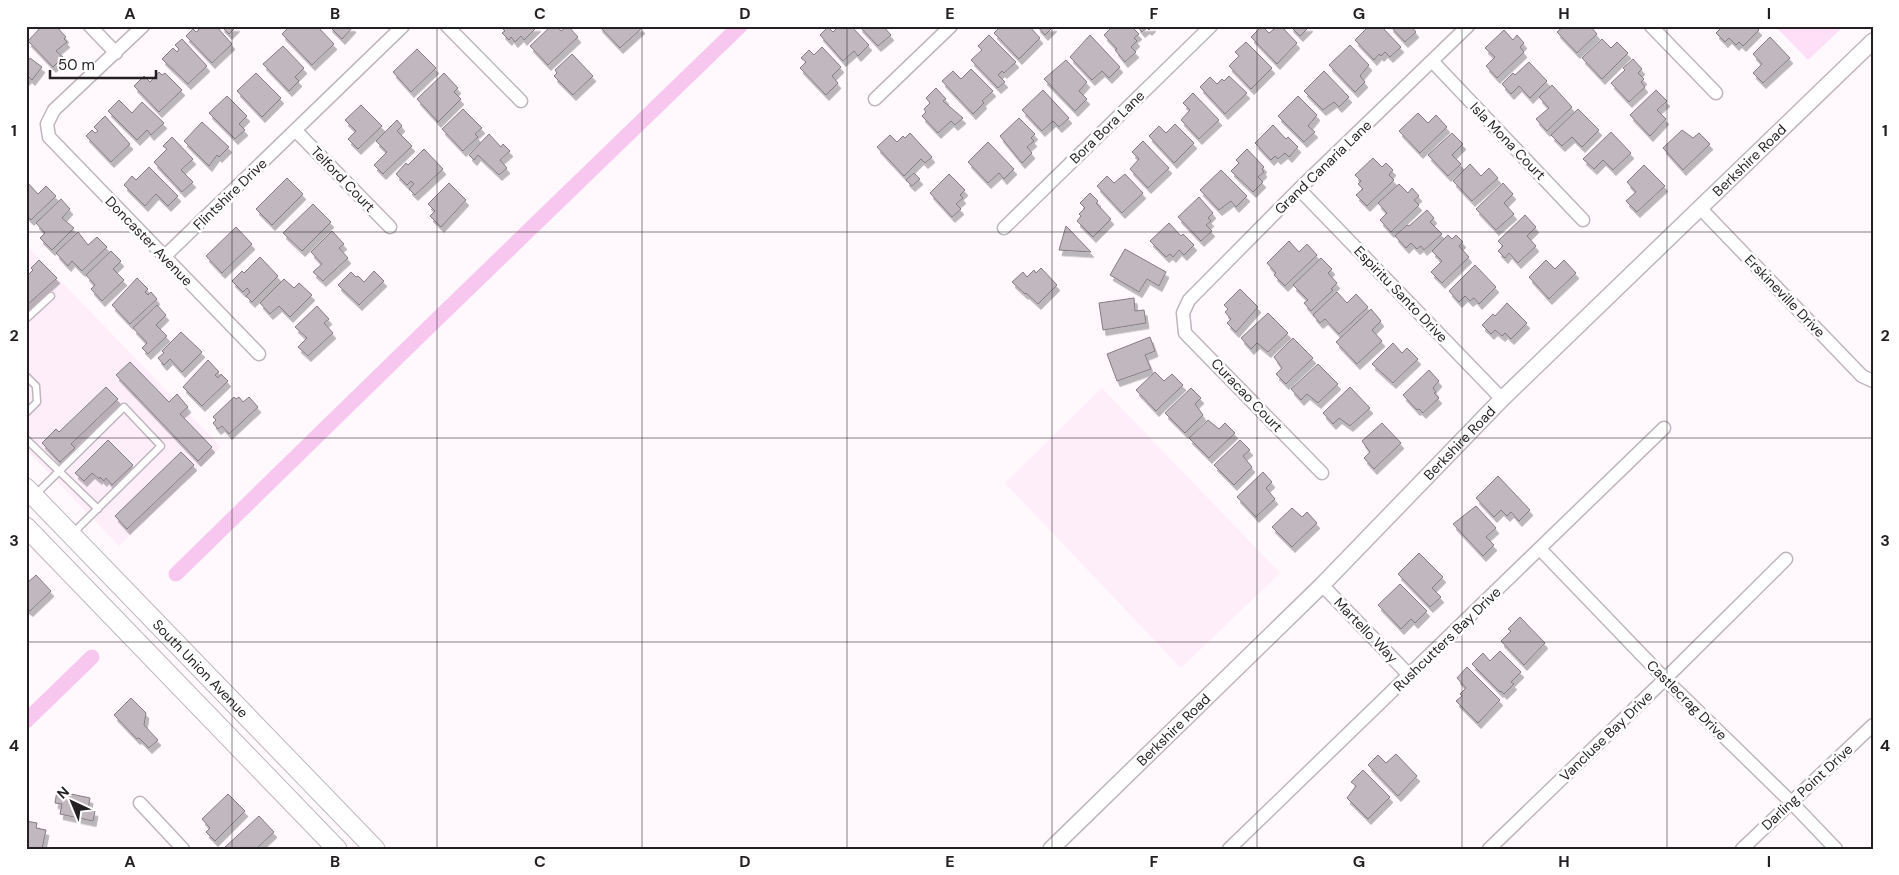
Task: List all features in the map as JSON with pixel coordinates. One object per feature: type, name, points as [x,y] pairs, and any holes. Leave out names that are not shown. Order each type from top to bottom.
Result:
[{"type":"main road","name":"South Union Avenue","points":[[30,492],[374,849]]},
{"type":"main road","name":"South Union Avenue","points":[[26,527],[337,849]]},
{"type":"street","points":[[90,26],[116,52],[143,26]]},
{"type":"street","name":"Flintshire Drive","points":[[164,257],[403,26]]},
{"type":"street","points":[[447,26],[521,101]]},
{"type":"street","points":[[875,99],[951,26]]},
{"type":"street","name":"Bora Bora Lane","points":[[1004,228],[1211,26]]},
{"type":"street","name":"Grand Canaria Lane","points":[[1183,313],[1189,300],[1299,189],[1468,26]]},
{"type":"street","points":[[1651,26],[1716,93]]},
{"type":"street","name":"Berkshire Road","points":[[1051,849],[1322,585],[1502,399],[1873,41]]},
{"type":"street","name":"Doncaster Avenue","points":[[116,52],[54,110],[47,124],[49,137],[259,354]]},
{"type":"street","name":"Isla Mona Court","points":[[1432,61],[1583,220]]},
{"type":"street","name":"Telford Court","points":[[296,130],[390,227]]},
{"type":"street","name":"Espiritu Santo Drive","points":[[1299,189],[1502,399]]},
{"type":"street","name":"Erskineville Drive","points":[[1700,208],[1862,376],[1873,381]]},
{"type":"street","name":"Curacao Court","points":[[1183,313],[1185,333],[1322,472]]},
{"type":"street","name":"Rushcutters Bay Drive","points":[[1229,849],[1664,428]]},
{"type":"street","name":"Castlecrag Drive","points":[[1540,549],[1665,679],[1791,802],[1836,849]]},
{"type":"street","name":"Vancluse Bay Drive","points":[[1489,849],[1665,679],[1786,558]]},
{"type":"street","name":"Martello Way","points":[[1322,585],[1410,675]]},
{"type":"street","name":"Darling Point Drive","points":[[1742,849],[1873,725]]},
{"type":"street","points":[[140,803],[184,849]]},
{"type":"lane","points":[[26,319],[51,296]]},
{"type":"lane","points":[[26,376],[36,386],[37,402],[26,413]]},
{"type":"lane","points":[[30,492],[59,472],[124,407],[161,446],[72,535]]},
{"type":"lane","points":[[26,439],[98,509]]},
{"type":"shaded area","points":[[1775,26],[1844,26],[1808,60]]},
{"type":"shaded area","points":[[26,245],[221,447],[119,546],[26,449]]},
{"type":"shaded area","points":[[1102,388],[1280,573],[1181,668],[1005,483]]},
{"type":"building","points":[[42,26],[56,26],[66,37],[64,39],[67,42],[56,51],[63,57],[53,67],[28,41]]},
{"type":"building","points":[[195,26],[216,26],[232,44],[212,63],[186,36],[193,29],[196,32],[199,30]]},
{"type":"building","points":[[221,26],[237,26],[229,34]]},
{"type":"building","points":[[290,26],[296,26],[299,29],[302,26],[317,26],[334,44],[312,65],[282,34]]},
{"type":"building","points":[[329,26],[352,26],[353,27],[342,39]]},
{"type":"building","points":[[500,26],[538,26],[524,40],[521,36],[515,42],[511,37],[509,40],[502,33],[505,31]]},
{"type":"building","points":[[551,26],[557,26],[561,31],[568,26],[578,37],[548,65],[530,46]]},
{"type":"building","points":[[599,26],[640,26],[642,28],[620,48]]},
{"type":"building","points":[[839,26],[851,26],[869,45],[858,56],[854,51],[843,61],[820,35],[828,27],[833,32]]},
{"type":"building","points":[[859,26],[883,26],[891,35],[878,46]]},
{"type":"building","points":[[1001,26],[1010,26],[1012,29],[1015,26],[1019,28],[1021,26],[1029,26],[1040,38],[1019,59],[994,33]]},
{"type":"building","points":[[1037,26],[1054,26],[1045,35]]},
{"type":"building","points":[[1113,26],[1131,26],[1139,34],[1134,38],[1137,41],[1131,47],[1136,52],[1125,62],[1115,50],[1117,49],[1104,35]]},
{"type":"building","points":[[1137,26],[1153,26],[1149,30],[1147,28],[1142,32]]},
{"type":"building","points":[[1262,26],[1269,33],[1278,26],[1281,26],[1297,43],[1277,64],[1251,37]]},
{"type":"building","points":[[1290,26],[1310,26],[1300,36]]},
{"type":"building","points":[[1369,26],[1381,26],[1401,47],[1390,57],[1385,52],[1381,56],[1379,54],[1374,60],[1355,40]]},
{"type":"building","points":[[1390,26],[1411,26],[1416,32],[1405,42]]},
{"type":"building","points":[[1564,26],[1590,26],[1597,34],[1577,53],[1557,32]]},
{"type":"building","points":[[1723,26],[1755,26],[1759,30],[1743,46],[1739,42],[1736,45],[1729,38],[1725,42],[1716,33]]},
{"type":"building","points":[[1504,30],[1513,40],[1517,35],[1524,43],[1520,47],[1524,52],[1497,78],[1486,66],[1495,57],[1485,48]]},
{"type":"building","points":[[989,35],[1016,62],[1004,73],[1002,71],[998,75],[1005,82],[998,88],[971,60],[982,50],[978,46]]},
{"type":"building","points":[[1090,35],[1120,67],[1109,78],[1102,71],[1092,80],[1070,57]]},
{"type":"building","points":[[1770,37],[1790,58],[1763,83],[1753,73],[1762,64],[1753,54]]},
{"type":"building","points":[[182,39],[207,66],[188,84],[162,59],[173,48],[177,52],[179,49],[175,45]]},
{"type":"building","points":[[1602,39],[1611,48],[1617,42],[1628,53],[1602,79],[1582,58]]},
{"type":"building","points":[[1246,42],[1272,68],[1251,89],[1229,66],[1239,56],[1235,52]]},
{"type":"building","points":[[1350,45],[1369,65],[1360,76],[1365,82],[1355,92],[1329,65]]},
{"type":"building","points":[[283,46],[304,68],[295,77],[299,81],[289,91],[263,64]]},
{"type":"building","points":[[822,47],[841,67],[832,76],[838,83],[826,95],[800,68],[806,62],[801,58],[809,50],[814,55]]},
{"type":"building","points":[[417,49],[436,68],[411,92],[393,72]]},
{"type":"building","points":[[572,54],[593,76],[573,95],[554,76],[557,73],[555,70]]},
{"type":"building","points":[[26,57],[42,67],[32,80],[29,77],[26,80]]},
{"type":"building","points":[[1633,59],[1642,69],[1638,73],[1644,79],[1641,82],[1645,87],[1629,102],[1611,83],[1625,70],[1623,68]]},
{"type":"building","points":[[1066,60],[1087,82],[1079,91],[1087,99],[1075,111],[1044,79]]},
{"type":"building","points":[[1529,62],[1547,81],[1530,98],[1519,86],[1511,94],[1502,84],[1513,73],[1515,75]]},
{"type":"building","points":[[971,69],[993,91],[982,101],[984,103],[973,114],[942,81],[953,71],[961,79]]},
{"type":"building","points":[[1324,71],[1349,97],[1339,107],[1334,102],[1323,110],[1304,91]]},
{"type":"building","points":[[159,72],[162,75],[165,73],[182,90],[159,112],[134,86],[144,76],[150,82]]},
{"type":"building","points":[[256,73],[281,98],[262,117],[237,91]]},
{"type":"building","points":[[444,73],[458,88],[454,92],[461,99],[438,122],[417,99]]},
{"type":"building","points":[[1229,76],[1247,93],[1225,114],[1200,87],[1210,77],[1217,84]]},
{"type":"building","points":[[1552,85],[1572,107],[1547,131],[1536,119],[1549,108],[1539,97]]},
{"type":"building","points":[[936,88],[946,99],[943,101],[963,118],[955,125],[951,121],[938,133],[922,116],[926,112],[924,109],[930,103],[926,98]]},
{"type":"building","points":[[1043,90],[1069,118],[1059,127],[1053,121],[1042,131],[1022,110]]},
{"type":"building","points":[[1656,90],[1667,101],[1657,110],[1666,119],[1650,136],[1630,115]]},
{"type":"building","points":[[1193,93],[1219,120],[1199,139],[1181,120],[1190,110],[1183,103]]},
{"type":"building","points":[[227,96],[247,116],[239,124],[245,130],[235,139],[209,113]]},
{"type":"building","points":[[1298,96],[1317,115],[1308,126],[1315,132],[1304,142],[1278,116]]},
{"type":"building","points":[[119,100],[132,113],[142,102],[164,123],[151,135],[147,130],[137,140],[108,111]]},
{"type":"building","points":[[361,105],[382,126],[358,149],[348,139],[356,131],[345,120]]},
{"type":"building","points":[[463,109],[482,128],[475,134],[478,137],[463,151],[442,129]]},
{"type":"building","points":[[1578,109],[1599,130],[1582,147],[1572,137],[1562,146],[1551,135]]},
{"type":"building","points":[[1418,113],[1428,123],[1436,115],[1447,127],[1420,153],[1399,131]]},
{"type":"building","points":[[105,116],[130,144],[111,162],[86,136],[92,130],[95,133],[98,131],[94,127]]},
{"type":"building","points":[[1019,118],[1035,134],[1031,138],[1034,141],[1027,147],[1032,153],[1022,163],[1000,136]]},
{"type":"building","points":[[397,120],[402,126],[397,131],[412,146],[383,174],[374,165],[387,152],[376,141]]},
{"type":"building","points":[[202,122],[229,147],[219,157],[217,155],[209,166],[184,141]]},
{"type":"building","points":[[1175,124],[1194,143],[1174,163],[1149,136],[1159,126],[1166,133]]},
{"type":"building","points":[[1273,125],[1286,139],[1288,137],[1298,147],[1289,157],[1285,153],[1278,159],[1275,156],[1271,160],[1255,143]]},
{"type":"building","points":[[1682,130],[1693,138],[1699,133],[1710,144],[1683,170],[1663,148]]},
{"type":"building","points":[[1611,132],[1631,153],[1613,170],[1603,160],[1594,169],[1583,159]]},
{"type":"building","points":[[910,133],[932,157],[925,163],[921,159],[904,176],[877,147],[890,135],[897,142],[903,136],[905,138]]},
{"type":"building","points":[[1452,133],[1463,144],[1452,155],[1461,164],[1448,176],[1428,155]]},
{"type":"building","points":[[489,134],[501,147],[503,144],[510,151],[500,160],[507,168],[499,175],[478,155],[474,160],[469,155]]},
{"type":"building","points":[[172,137],[193,159],[181,170],[193,182],[182,192],[154,162],[167,149],[163,146]]},
{"type":"building","points":[[1143,141],[1169,168],[1148,188],[1130,169],[1139,159],[1132,152]]},
{"type":"building","points":[[988,142],[1014,169],[1004,179],[999,173],[988,183],[968,162]]},
{"type":"building","points":[[424,149],[443,169],[415,195],[409,189],[414,184],[411,181],[407,185],[396,174],[406,163],[408,165]]},
{"type":"building","points":[[1247,149],[1264,167],[1262,169],[1264,172],[1258,177],[1263,182],[1253,192],[1231,171],[1239,163],[1236,160]]},
{"type":"building","points":[[1373,158],[1382,167],[1386,163],[1393,170],[1389,175],[1394,180],[1367,206],[1356,195],[1363,189],[1358,184],[1361,181],[1355,175]]},
{"type":"building","points":[[1470,164],[1481,176],[1489,168],[1498,178],[1472,201],[1453,181]]},
{"type":"building","points":[[1644,165],[1665,186],[1637,212],[1626,201],[1636,192],[1627,182]]},
{"type":"building","points":[[149,167],[178,196],[168,206],[156,194],[145,206],[124,185],[132,176],[136,180]]},
{"type":"building","points":[[1221,170],[1247,196],[1236,207],[1231,201],[1219,210],[1200,190]]},
{"type":"building","points":[[914,173],[920,179],[912,186],[906,180]]},
{"type":"building","points":[[949,174],[965,190],[960,195],[963,198],[956,204],[961,209],[952,217],[930,193]]},
{"type":"building","points":[[1125,174],[1143,193],[1122,213],[1097,186],[1107,176],[1114,183]]},
{"type":"building","points":[[287,178],[303,194],[272,225],[256,209]]},
{"type":"building","points":[[27,182],[38,194],[46,186],[56,196],[31,220],[26,215]]},
{"type":"building","points":[[449,183],[466,200],[441,227],[430,216],[435,211],[428,204]]},
{"type":"building","points":[[1503,183],[1513,194],[1504,203],[1514,214],[1496,230],[1476,209]]},
{"type":"building","points":[[1399,184],[1408,193],[1412,188],[1419,196],[1414,200],[1419,205],[1391,232],[1380,220],[1387,213],[1378,203]]},
{"type":"building","points":[[1090,193],[1098,201],[1096,203],[1111,219],[1093,237],[1077,221],[1081,216],[1079,214],[1085,208],[1080,203]]},
{"type":"building","points":[[1199,197],[1213,213],[1208,218],[1211,221],[1206,225],[1212,231],[1201,241],[1178,217]]},
{"type":"building","points":[[61,199],[70,209],[62,218],[74,228],[52,250],[40,238],[45,233],[36,223]]},
{"type":"building","points":[[313,204],[331,222],[302,251],[283,233]]},
{"type":"building","points":[[1427,210],[1434,218],[1430,222],[1442,234],[1424,250],[1421,246],[1417,249],[1411,243],[1406,248],[1395,236]]},
{"type":"building","points":[[1525,215],[1536,227],[1527,236],[1536,246],[1518,263],[1509,253],[1505,258],[1498,251],[1503,246],[1498,241]]},
{"type":"building","points":[[1169,223],[1181,236],[1183,234],[1194,245],[1184,255],[1179,250],[1173,257],[1170,254],[1166,257],[1150,241]]},
{"type":"building","points":[[1066,226],[1091,252],[1059,250]]},
{"type":"building","points":[[236,227],[252,244],[222,273],[206,256]]},
{"type":"building","points":[[332,231],[344,244],[339,248],[348,258],[323,281],[313,272],[322,264],[311,252]]},
{"type":"building","points":[[78,232],[88,245],[97,237],[107,247],[82,271],[72,261],[68,266],[56,253]]},
{"type":"building","points":[[1448,235],[1452,239],[1456,235],[1463,242],[1459,246],[1469,257],[1442,283],[1431,272],[1442,261],[1432,251]]},
{"type":"building","points":[[1289,241],[1299,252],[1307,244],[1317,255],[1285,286],[1274,275],[1276,273],[1267,263]]},
{"type":"building","points":[[1125,249],[1166,272],[1159,286],[1147,279],[1139,292],[1110,275]]},
{"type":"building","points":[[111,251],[121,261],[113,269],[124,280],[102,301],[91,289],[95,285],[86,275]]},
{"type":"building","points":[[260,257],[278,276],[252,302],[246,296],[250,292],[247,288],[243,292],[232,281],[242,271],[244,273]]},
{"type":"building","points":[[1321,258],[1332,269],[1328,273],[1337,283],[1331,289],[1333,290],[1311,311],[1304,303],[1308,300],[1293,285]]},
{"type":"building","points":[[39,260],[57,278],[26,306],[26,277]]},
{"type":"building","points":[[1546,260],[1555,269],[1564,260],[1576,273],[1549,299],[1529,277]]},
{"type":"building","points":[[1475,265],[1496,287],[1479,304],[1474,298],[1470,301],[1465,296],[1459,302],[1449,291]]},
{"type":"building","points":[[1041,268],[1057,285],[1038,304],[1012,282],[1023,272],[1027,277],[1034,270],[1036,273]]},
{"type":"building","points":[[374,271],[384,281],[359,305],[338,285],[351,272],[364,282]]},
{"type":"building","points":[[137,278],[148,289],[145,292],[148,295],[151,292],[157,299],[130,324],[112,305]]},
{"type":"building","points":[[284,279],[294,288],[299,283],[312,295],[290,317],[279,306],[270,314],[260,303]]},
{"type":"building","points":[[1240,289],[1258,307],[1236,332],[1227,323],[1231,319],[1225,312],[1228,309],[1224,305]]},
{"type":"building","points":[[1337,292],[1347,303],[1356,294],[1368,307],[1339,334],[1325,319],[1320,323],[1313,315]]},
{"type":"building","points":[[1134,298],[1135,311],[1144,310],[1146,323],[1103,330],[1099,303]]},
{"type":"building","points":[[1507,303],[1527,323],[1511,339],[1505,333],[1502,336],[1495,330],[1491,334],[1482,325],[1493,314],[1495,316]]},
{"type":"building","points":[[157,305],[166,315],[156,325],[167,336],[148,354],[142,348],[147,343],[133,328]]},
{"type":"building","points":[[317,306],[329,319],[324,323],[333,333],[308,356],[298,347],[307,338],[295,327]]},
{"type":"building","points":[[1371,309],[1381,321],[1372,330],[1382,341],[1357,364],[1336,342]]},
{"type":"building","points":[[1268,313],[1288,333],[1268,352],[1257,343],[1251,349],[1241,338]]},
{"type":"building","points":[[181,332],[202,352],[182,372],[170,359],[164,365],[158,358],[164,353],[162,351]]},
{"type":"building","points":[[1150,337],[1155,351],[1145,355],[1151,369],[1117,381],[1107,354]]},
{"type":"building","points":[[1293,338],[1313,358],[1286,384],[1276,374],[1282,368],[1274,357]]},
{"type":"building","points":[[1393,343],[1402,353],[1407,348],[1418,359],[1393,383],[1372,364]]},
{"type":"building","points":[[208,360],[219,372],[215,375],[218,378],[221,374],[228,381],[202,406],[183,387]]},
{"type":"building","points":[[130,362],[169,402],[177,394],[188,407],[180,414],[212,447],[198,461],[116,375]]},
{"type":"building","points":[[1318,364],[1338,384],[1318,403],[1307,394],[1301,400],[1291,389]]},
{"type":"building","points":[[1429,370],[1439,381],[1433,388],[1436,392],[1434,393],[1439,398],[1423,413],[1419,409],[1417,410],[1403,395]]},
{"type":"building","points":[[1155,372],[1164,381],[1172,374],[1183,385],[1156,411],[1136,390]]},
{"type":"building","points":[[106,387],[118,399],[71,444],[75,448],[60,462],[42,443],[56,429],[59,432]]},
{"type":"building","points":[[1350,387],[1370,408],[1350,426],[1339,418],[1333,424],[1323,413]]},
{"type":"building","points":[[1191,388],[1201,398],[1195,404],[1203,415],[1185,433],[1165,413]]},
{"type":"building","points":[[234,397],[236,399],[239,397],[243,402],[249,397],[258,407],[229,434],[222,426],[218,429],[213,423],[216,420],[213,417]]},
{"type":"building","points":[[1208,420],[1219,429],[1225,423],[1235,433],[1209,458],[1189,438]]},
{"type":"building","points":[[1382,423],[1401,443],[1374,469],[1364,458],[1370,452],[1362,441]]},
{"type":"building","points":[[108,440],[133,465],[112,485],[106,478],[104,481],[92,473],[84,481],[75,473]]},
{"type":"building","points":[[1240,440],[1250,450],[1243,456],[1252,467],[1234,485],[1214,465]]},
{"type":"building","points":[[181,452],[194,465],[127,529],[115,516]]},
{"type":"building","points":[[1263,472],[1272,482],[1266,488],[1275,499],[1256,517],[1237,497]]},
{"type":"building","points":[[1498,476],[1530,510],[1519,521],[1511,512],[1507,516],[1501,510],[1494,517],[1476,498]]},
{"type":"building","points":[[1476,506],[1496,528],[1486,537],[1494,545],[1483,556],[1453,524]]},
{"type":"building","points":[[1292,508],[1302,517],[1307,512],[1317,523],[1292,547],[1272,527]]},
{"type":"building","points":[[1419,553],[1443,577],[1432,588],[1441,597],[1430,607],[1398,574]]},
{"type":"building","points":[[36,575],[51,591],[30,611],[26,608],[26,584]]},
{"type":"building","points":[[1400,584],[1427,611],[1415,623],[1411,619],[1401,629],[1378,605]]},
{"type":"building","points":[[1520,617],[1545,643],[1524,665],[1501,641],[1511,631],[1508,629]]},
{"type":"building","points":[[1500,651],[1521,672],[1511,682],[1514,684],[1504,694],[1472,664],[1483,653],[1490,661]]},
{"type":"building","points":[[1467,667],[1500,700],[1478,723],[1456,701],[1462,696],[1460,694],[1466,688],[1457,678]]},
{"type":"building","points":[[131,698],[146,713],[144,725],[158,740],[149,748],[139,738],[137,739],[114,715]]},
{"type":"building","points":[[1396,754],[1417,776],[1398,796],[1368,765],[1378,755],[1386,763]]},
{"type":"building","points":[[1363,770],[1390,797],[1368,819],[1347,798],[1356,786],[1351,782]]},
{"type":"building","points":[[57,791],[90,798],[88,810],[95,811],[93,821],[60,814],[62,804],[55,803]]},
{"type":"building","points":[[228,794],[245,811],[215,841],[206,832],[210,828],[202,819]]},
{"type":"building","points":[[259,816],[274,832],[256,849],[226,849],[225,847]]},
{"type":"building","points":[[26,821],[37,823],[36,828],[46,830],[42,849],[26,849]]},
{"type":"waterway","points":[[176,574],[740,26]]},
{"type":"waterway","points":[[26,721],[92,657]]}]
